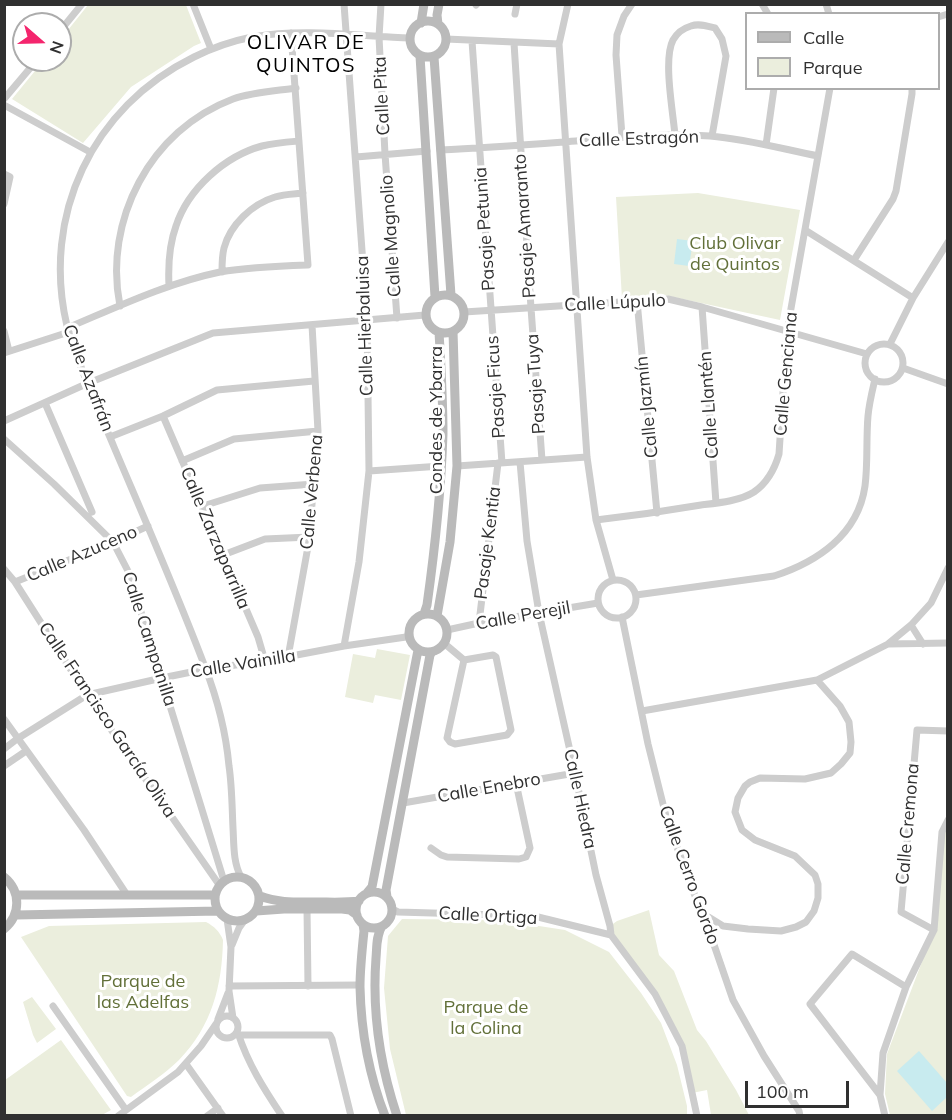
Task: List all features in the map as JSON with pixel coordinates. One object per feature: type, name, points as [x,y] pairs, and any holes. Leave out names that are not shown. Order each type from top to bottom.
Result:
[{"type":"main road","points":[[424,4],[421,22],[414,29],[410,38],[413,48],[420,56],[435,297]]},
{"type":"main road","points":[[438,24],[439,4]]},
{"type":"main road","points":[[420,56],[434,57],[443,50],[446,39],[446,33],[438,24],[421,22]]},
{"type":"main road","points":[[434,57],[451,295]]},
{"type":"main road","points":[[451,295],[460,302],[464,312],[462,323],[448,333],[439,332],[430,326],[426,315],[428,305],[435,297],[451,295]]},
{"type":"main road","name":"Condes de Ybarra","points":[[437,616],[450,542],[457,466],[453,331]]},
{"type":"main road","name":"Condes de Ybarra","points":[[424,614],[436,542],[441,466],[442,397],[439,332]]},
{"type":"main road","points":[[424,614],[437,616],[447,630],[447,639],[441,648],[432,652],[418,650],[410,641],[411,624],[424,614]]},
{"type":"main road","points":[[357,915],[359,901],[372,887],[418,650]]},
{"type":"main road","points":[[397,1116],[382,1058],[377,1025],[375,969],[378,933],[394,912],[386,890],[432,652]]},
{"type":"main road","points":[[4,877],[13,886],[18,905],[16,915],[4,929]]},
{"type":"main road","points":[[17,895],[127,895],[220,888],[236,877],[242,877],[254,884],[260,896],[256,911],[244,921],[227,919],[216,906],[220,888]]},
{"type":"main road","points":[[367,893],[378,892],[387,897]]},
{"type":"main road","points":[[260,896],[285,902],[359,901]]},
{"type":"main road","points":[[256,911],[342,909],[350,910],[363,924],[360,985],[364,1031],[371,1072],[385,1116]]},
{"type":"main road","points":[[16,915],[218,910]]},
{"type":"main road","points":[[363,924],[372,928],[382,926]]},
{"type":"street","points":[[72,17],[82,4]]},
{"type":"street","points":[[193,4],[211,49]]},
{"type":"street","name":"Calle Hierbaluisa","points":[[344,4],[367,319],[369,471],[359,562],[344,646]]},
{"type":"street","name":"Calle Pita","points":[[381,4],[379,37],[385,154]]},
{"type":"street","points":[[515,14],[518,4]]},
{"type":"street","points":[[568,4],[559,44],[587,457],[596,520],[613,580]]},
{"type":"street","points":[[622,136],[616,55],[618,35],[624,16],[632,4]]},
{"type":"street","points":[[675,135],[669,73],[672,42],[678,33],[690,26],[700,25],[715,28],[722,39],[726,56],[712,136]]},
{"type":"street","points":[[4,331],[7,352],[68,330],[169,286],[222,272],[308,265],[291,33]]},
{"type":"street","name":"Calle Azafrán","points":[[242,877],[235,862],[230,766],[226,741],[206,669],[148,526],[86,384],[68,330],[60,285],[62,237],[71,197],[90,152],[118,114],[147,86],[172,68],[211,49],[251,37],[291,33],[410,38]]},
{"type":"street","points":[[446,39],[559,44]]},
{"type":"street","name":"Pasaje Petunia","points":[[472,41],[491,310]]},
{"type":"street","name":"Pasaje Amaranto","points":[[514,43],[531,308]]},
{"type":"street","points":[[4,99],[27,72]]},
{"type":"street","points":[[120,306],[116,267],[118,240],[123,221],[138,182],[166,143],[215,107],[253,94],[296,88]]},
{"type":"street","points":[[766,145],[774,90]]},
{"type":"street","name":"Calle Genciana","points":[[596,520],[657,513],[744,496],[754,492],[762,485],[776,466],[779,454],[787,331],[830,90]]},
{"type":"street","points":[[854,260],[896,191],[912,90]]},
{"type":"street","points":[[4,105],[90,152]]},
{"type":"street","name":"Calle Estragón","points":[[440,150],[622,136],[675,135],[712,136],[818,156]]},
{"type":"street","points":[[169,286],[170,248],[176,224],[199,186],[234,157],[260,146],[299,141]]},
{"type":"street","points":[[356,157],[427,151]]},
{"type":"street","name":"Calle Magnolio","points":[[385,154],[397,318]]},
{"type":"street","points":[[4,174],[10,177],[4,204]]},
{"type":"street","points":[[222,272],[224,248],[228,237],[240,220],[260,204],[274,197],[303,193]]},
{"type":"street","points":[[805,230],[913,298]]},
{"type":"street","points":[[890,344],[913,298],[948,242]]},
{"type":"street","name":"Calle Lúpulo","points":[[464,312],[662,299],[702,307],[867,354]]},
{"type":"street","name":"Calle Jazmín","points":[[637,301],[657,513]]},
{"type":"street","name":"Calle Llantén","points":[[702,307],[716,503]]},
{"type":"street","name":"Pasaje Tuya","points":[[531,308],[542,459]]},
{"type":"street","name":"Pasaje Ficus","points":[[491,310],[500,463]]},
{"type":"street","points":[[4,422],[86,384],[213,333],[426,315]]},
{"type":"street","name":"Calle Verbena","points":[[288,657],[309,537],[318,431],[312,325]]},
{"type":"street","points":[[879,344],[890,344],[895,346],[903,356],[903,368],[897,378],[891,381],[874,380],[865,366],[867,354],[879,344]]},
{"type":"street","points":[[903,368],[948,384]]},
{"type":"street","points":[[636,595],[774,576],[795,569],[818,557],[833,545],[849,525],[862,498],[865,485],[868,417],[874,380]]},
{"type":"street","points":[[110,437],[163,416],[217,390],[315,381]]},
{"type":"street","points":[[45,403],[92,512]]},
{"type":"street","name":"Calle Zarzaparrilla","points":[[163,416],[258,638],[265,661]]},
{"type":"street","points":[[182,461],[234,439],[318,431]]},
{"type":"street","name":"Calle Campanilla","points":[[4,439],[113,542],[129,573],[162,678],[220,888]]},
{"type":"street","points":[[457,466],[587,457]]},
{"type":"street","name":"Calle Hiedra","points":[[520,462],[526,541],[539,613],[611,935],[656,994],[682,1046],[697,1116]]},
{"type":"street","name":"Pasaje Kentia","points":[[479,623],[500,463]]},
{"type":"street","points":[[369,471],[441,466]]},
{"type":"street","points":[[203,506],[260,488],[314,484]]},
{"type":"street","name":"Calle Azuceno","points":[[15,582],[148,526]]},
{"type":"street","points":[[223,555],[265,539],[309,537]]},
{"type":"street","points":[[642,711],[818,680],[888,644],[911,625],[931,603],[948,568]]},
{"type":"street","name":"Calle Francisco García Oliva","points":[[4,569],[15,582],[87,695],[220,888]]},
{"type":"street","points":[[613,580],[625,581],[634,589],[636,595],[632,611],[622,617],[616,618],[604,614],[598,603],[599,591],[613,580]]},
{"type":"street","name":"Calle Perejil","points":[[447,630],[598,603]]},
{"type":"street","name":"Calle Cerro Gordo","points":[[622,617],[648,744],[667,820],[733,1000],[800,1116]]},
{"type":"street","points":[[911,625],[923,644]]},
{"type":"street","name":"Calle Vainilla","points":[[4,749],[87,695],[206,669],[406,637],[409,634]]},
{"type":"street","points":[[888,644],[948,643]]},
{"type":"street","points":[[444,644],[464,660],[493,655],[496,657],[511,730],[507,735],[455,744],[447,738],[464,660]]},
{"type":"street","points":[[701,912],[723,926],[781,931],[806,922],[814,911],[818,898],[818,884],[814,875],[795,856],[755,840],[742,830],[735,812],[738,798],[750,782],[760,778],[805,779],[831,773],[850,753],[849,722],[840,706],[818,680]]},
{"type":"street","points":[[4,719],[84,830],[127,895]]},
{"type":"street","points":[[4,735],[12,730]]},
{"type":"street","name":"Calle Cremona","points":[[934,930],[901,912],[917,730],[948,731]]},
{"type":"street","points":[[4,766],[26,751]]},
{"type":"street","name":"Calle Enebro","points":[[403,803],[575,773]]},
{"type":"street","points":[[431,848],[447,857],[519,859],[526,857],[530,848],[516,783]]},
{"type":"street","points":[[885,1116],[880,1095],[883,1053],[906,987],[934,930],[942,832],[948,820]]},
{"type":"street","points":[[308,909],[308,986]]},
{"type":"street","name":"Calle Ortiga","points":[[394,912],[534,916],[611,935]]},
{"type":"street","points":[[227,919],[231,947],[229,988],[233,1018]]},
{"type":"street","points":[[231,947],[244,921]]},
{"type":"street","points":[[712,939],[714,932],[723,926]]},
{"type":"street","points":[[880,1095],[810,1004],[852,954],[906,987]]},
{"type":"street","points":[[229,988],[360,985]]},
{"type":"street","points":[[221,1036],[216,1031],[217,1022],[229,988]]},
{"type":"street","points":[[53,1006],[126,1110]]},
{"type":"street","points":[[118,1116],[172,1077],[186,1064],[223,1016],[230,1016],[237,1023],[236,1034],[260,1082],[282,1116]]},
{"type":"street","points":[[201,1046],[214,1038],[236,1034],[330,1035],[333,1039],[351,1116]]},
{"type":"street","points":[[186,1064],[223,1116]]},
{"type":"street","points":[[207,1116],[218,1108]]},
{"type":"green space","points":[[88,5],[186,5],[201,43],[131,87],[83,143],[12,99],[34,72],[72,72],[72,25]]},
{"type":"green space","name":"Club Olivar de Quintos","points":[[698,193],[800,210],[780,320],[664,295],[622,299],[616,197]]},
{"type":"green space","points":[[377,649],[410,655],[401,700],[375,695],[373,703],[345,697],[353,654],[375,658]]},
{"type":"green space","points":[[947,825],[947,1112],[943,1115],[890,1115],[885,1094],[887,1054],[934,930],[942,832]]},
{"type":"green space","points":[[649,910],[659,955],[674,971],[697,1030],[736,1090],[749,1115],[711,1115],[707,1090],[692,1093],[682,1046],[655,994],[611,935],[610,926],[617,921]]},
{"type":"green space","name":"Parque de la Colina","points":[[402,919],[500,920],[565,930],[609,952],[661,1023],[677,1065],[687,1115],[406,1115],[390,1049],[384,988],[388,936]]},
{"type":"green space","name":"Parque de las Adelfas","points":[[206,922],[212,925],[223,940],[217,989],[207,1019],[200,1033],[179,1060],[131,1097],[127,1096],[21,937],[49,926]]},
{"type":"green space","points":[[32,997],[56,1029],[37,1043],[23,1002]]},
{"type":"green space","points":[[61,1040],[111,1110],[102,1115],[5,1115],[5,1080]]},
{"type":"water","points":[[677,239],[693,241],[689,266],[674,264]]},
{"type":"water","points":[[919,1051],[947,1083],[947,1097],[932,1111],[897,1071]]},
{"type":"district","name":"OLIVAR DE QUINTOS","points":[[306,54]]}]
